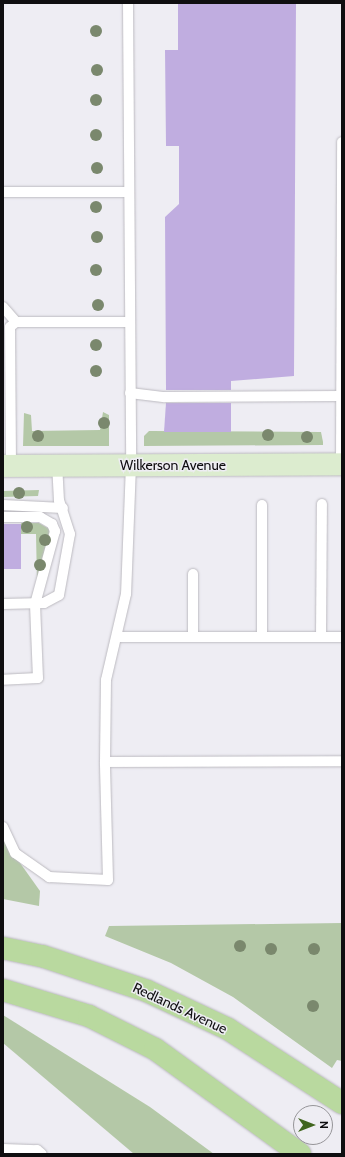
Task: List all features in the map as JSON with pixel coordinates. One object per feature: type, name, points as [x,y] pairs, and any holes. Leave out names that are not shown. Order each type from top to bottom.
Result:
[{"type":"main road","name":"Wilkerson Avenue","points":[[7,466],[342,464]]},
{"type":"main road","name":"Redlands Avenue","points":[[3,948],[95,971],[147,991],[228,1029],[342,1103]]},
{"type":"main road","points":[[3,990],[88,1016],[155,1049],[300,1154]]},
{"type":"lane","points":[[3,827],[15,853],[49,877],[108,880],[105,762],[106,680],[126,594],[130,465],[128,3]]},
{"type":"lane","points":[[342,142],[342,464]]},
{"type":"lane","points":[[3,192],[129,192]]},
{"type":"lane","points":[[3,307],[16,322]]},
{"type":"lane","points":[[7,466],[10,327],[16,322],[130,322]]},
{"type":"lane","points":[[130,393],[165,397],[341,396]]},
{"type":"lane","points":[[3,604],[35,604],[52,601],[59,595],[70,534],[63,508],[57,466]]},
{"type":"lane","points":[[321,637],[322,504]]},
{"type":"lane","points":[[3,505],[63,508]]},
{"type":"lane","points":[[262,505],[262,637]]},
{"type":"lane","points":[[3,518],[40,517],[52,524],[55,531],[35,604],[38,678],[3,680]]},
{"type":"lane","points":[[192,574],[192,637]]},
{"type":"lane","points":[[117,637],[342,637]]},
{"type":"lane","points":[[105,762],[342,761]]},
{"type":"lane","points":[[3,1149],[37,1150],[42,1154]]},
{"type":"green space","points":[[103,412],[109,415],[109,446],[23,446],[24,413],[31,415],[32,431],[100,430]]},
{"type":"green space","points":[[149,431],[321,432],[323,445],[144,446],[144,436]]},
{"type":"green space","points":[[39,490],[38,496],[3,497],[3,491]]},
{"type":"green space","points":[[21,523],[39,523],[51,530],[37,582],[36,534],[21,534]]},
{"type":"green space","points":[[3,839],[40,891],[39,906],[3,899]]},
{"type":"green space","points":[[342,923],[342,1061],[337,1060],[332,1068],[233,997],[171,963],[105,936],[109,926]]},
{"type":"green space","points":[[3,1015],[150,1107],[214,1154],[134,1154],[3,1043]]},
{"type":"building","points":[[178,3],[296,3],[294,376],[231,381],[231,390],[166,390],[165,217],[179,204],[179,146],[166,146],[165,50],[178,50]]},
{"type":"building","points":[[166,403],[231,403],[231,432],[164,432]]},
{"type":"building","points":[[3,524],[21,524],[21,569],[3,569]]}]
